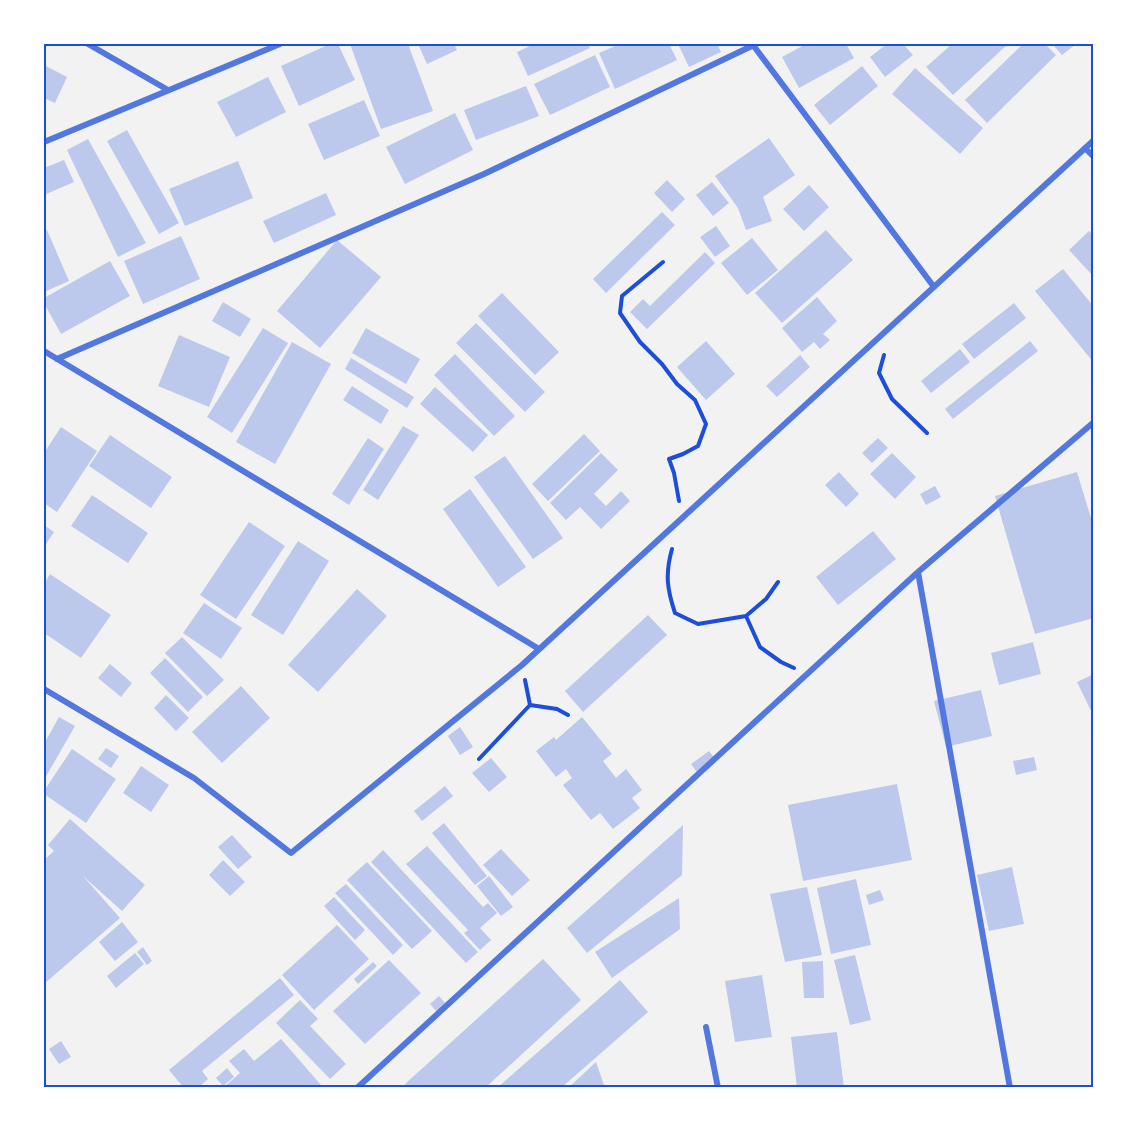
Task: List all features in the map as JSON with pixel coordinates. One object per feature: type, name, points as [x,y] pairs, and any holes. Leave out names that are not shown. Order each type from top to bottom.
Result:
[{"type":"street","points":[[88,44],[168,90]]},
{"type":"street","points":[[44,142],[280,44]]},
{"type":"street","points":[[57,359],[484,174],[755,44],[934,287]]},
{"type":"street","points":[[44,689],[194,778],[291,853],[522,665],[1094,140]]},
{"type":"street","points":[[1085,148],[1094,157]]},
{"type":"street","points":[[44,351],[539,649]]},
{"type":"street","points":[[357,1088],[918,572],[1094,422]]},
{"type":"street","points":[[918,572],[1010,1088]]},
{"type":"street","points":[[706,1027],[718,1088]]},
{"type":"path","points":[[663,262],[622,296],[620,313],[640,342],[662,364],[677,384],[695,400],[706,424],[698,446],[669,459],[679,495],[679,522],[666,568],[668,592],[675,613],[698,624],[746,616],[766,599],[778,582]]},
{"type":"path","points":[[897,321],[879,373],[892,399],[927,433]]},
{"type":"path","points":[[746,616],[760,647],[781,662],[797,669]]},
{"type":"path","points":[[522,665],[530,705]]},
{"type":"path","points":[[530,705],[557,709],[568,716]]},
{"type":"path","points":[[479,759],[530,705]]},
{"type":"building","points":[[330,44],[338,44],[355,80],[299,106],[281,66]]},
{"type":"building","points":[[350,44],[408,44],[433,111],[381,129]]},
{"type":"building","points":[[418,44],[454,44],[457,50],[427,64]]},
{"type":"building","points":[[534,44],[587,44],[590,48],[528,76],[517,52]]},
{"type":"building","points":[[620,44],[669,44],[677,60],[615,89],[599,53]]},
{"type":"building","points":[[678,44],[717,44],[721,52],[689,67]]},
{"type":"building","points":[[806,44],[846,44],[854,58],[799,88],[782,57]]},
{"type":"building","points":[[887,44],[903,44],[913,55],[885,77],[870,57]]},
{"type":"building","points":[[952,44],[1008,44],[953,95],[926,67]]},
{"type":"building","points":[[1023,44],[1045,44],[1056,55],[987,123],[965,100]]},
{"type":"building","points":[[1052,44],[1076,44],[1062,55]]},
{"type":"building","points":[[595,55],[610,87],[550,115],[534,84]]},
{"type":"building","points":[[44,65],[67,77],[55,103],[44,98]]},
{"type":"building","points":[[862,66],[878,86],[830,125],[814,105]]},
{"type":"building","points":[[915,68],[983,128],[960,154],[892,94]]},
{"type":"building","points":[[268,77],[286,112],[236,137],[217,102]]},
{"type":"building","points":[[526,86],[539,116],[476,140],[464,110]]},
{"type":"building","points":[[364,100],[380,136],[324,160],[308,124]]},
{"type":"building","points":[[455,113],[473,150],[405,184],[386,147]]},
{"type":"building","points":[[127,130],[179,223],[159,234],[107,141]]},
{"type":"building","points":[[769,138],[795,175],[763,197],[772,221],[746,230],[738,208],[715,176]]},
{"type":"building","points":[[88,139],[146,243],[118,257],[67,150]]},
{"type":"building","points":[[64,160],[74,182],[44,195],[44,168]]},
{"type":"building","points":[[238,161],[253,198],[185,226],[169,189]]},
{"type":"building","points":[[667,180],[685,199],[672,212],[654,193]]},
{"type":"building","points":[[712,182],[729,203],[713,216],[696,195]]},
{"type":"building","points":[[809,185],[829,207],[804,231],[783,209]]},
{"type":"building","points":[[326,193],[336,215],[274,243],[263,221]]},
{"type":"building","points":[[662,212],[675,225],[606,293],[593,279]]},
{"type":"building","points":[[716,226],[730,246],[715,257],[700,237]]},
{"type":"building","points":[[47,230],[69,281],[44,292],[44,232]]},
{"type":"building","points":[[826,230],[853,260],[782,323],[755,293]]},
{"type":"building","points":[[1089,231],[1094,236],[1094,277],[1069,250]]},
{"type":"building","points":[[181,236],[200,279],[143,304],[124,261]]},
{"type":"building","points":[[752,238],[778,270],[747,295],[721,263]]},
{"type":"building","points":[[337,240],[381,277],[320,348],[277,311]]},
{"type":"building","points":[[705,252],[715,263],[647,329],[630,312],[643,299],[650,306]]},
{"type":"building","points":[[110,261],[130,296],[61,334],[44,303],[44,298]]},
{"type":"building","points":[[1063,269],[1094,307],[1094,363],[1035,291]]},
{"type":"building","points":[[502,293],[559,352],[535,375],[478,316]]},
{"type":"building","points":[[817,297],[837,321],[823,334],[830,340],[820,349],[814,342],[802,352],[782,328]]},
{"type":"building","points":[[223,302],[251,319],[240,337],[212,321]]},
{"type":"building","points":[[1014,303],[1026,318],[974,359],[962,344]]},
{"type":"building","points":[[476,323],[545,392],[525,412],[456,343]]},
{"type":"building","points":[[263,328],[288,343],[232,433],[207,417]]},
{"type":"building","points":[[366,328],[420,359],[406,384],[352,353]]},
{"type":"building","points":[[179,335],[230,357],[209,407],[158,386]]},
{"type":"building","points":[[706,341],[735,374],[706,400],[677,367]]},
{"type":"building","points":[[1030,341],[1038,351],[953,419],[945,409]]},
{"type":"building","points":[[292,342],[331,364],[275,464],[236,442]]},
{"type":"building","points":[[960,349],[970,362],[931,393],[921,381]]},
{"type":"building","points":[[455,354],[515,416],[494,436],[434,375]]},
{"type":"building","points":[[800,355],[810,367],[777,397],[766,386]]},
{"type":"building","points":[[351,358],[414,397],[407,408],[345,369]]},
{"type":"building","points":[[352,386],[389,410],[381,424],[343,400]]},
{"type":"building","points":[[435,387],[488,435],[473,452],[420,404]]},
{"type":"building","points":[[403,426],[419,435],[378,500],[363,490]]},
{"type":"building","points":[[61,427],[97,451],[57,512],[44,503],[44,453]]},
{"type":"building","points":[[584,434],[600,451],[548,501],[532,484]]},
{"type":"building","points":[[110,435],[172,477],[151,508],[89,466]]},
{"type":"building","points":[[368,438],[384,449],[349,505],[332,494]]},
{"type":"building","points":[[878,438],[888,448],[872,463],[862,453]]},
{"type":"building","points":[[601,453],[618,470],[594,494],[606,506],[621,491],[630,501],[601,529],[580,507],[566,520],[550,503]]},
{"type":"building","points":[[892,453],[916,477],[895,499],[870,474]]},
{"type":"building","points":[[505,456],[563,538],[533,559],[474,477]]},
{"type":"building","points":[[839,472],[859,494],[846,507],[825,485]]},
{"type":"building","points":[[1077,472],[1094,528],[1094,618],[1035,634],[995,496]]},
{"type":"building","points":[[935,486],[941,497],[926,505],[920,494]]},
{"type":"building","points":[[470,489],[526,567],[498,587],[443,509]]},
{"type":"building","points":[[92,495],[148,533],[128,563],[71,526]]},
{"type":"building","points":[[249,522],[285,546],[236,619],[200,595]]},
{"type":"building","points":[[44,525],[54,532],[44,547]]},
{"type":"building","points":[[873,531],[896,559],[838,605],[816,577]]},
{"type":"building","points":[[298,541],[329,561],[283,635],[251,615]]},
{"type":"building","points":[[50,574],[111,615],[81,658],[44,633],[44,584]]},
{"type":"building","points":[[357,589],[387,616],[318,692],[288,665]]},
{"type":"building","points":[[204,603],[242,628],[221,659],[183,633]]},
{"type":"building","points":[[648,615],[667,635],[583,712],[565,691]]},
{"type":"building","points":[[182,637],[224,680],[207,696],[165,653]]},
{"type":"building","points":[[1033,642],[1041,674],[999,685],[991,653]]},
{"type":"building","points":[[165,658],[203,697],[188,712],[150,673]]},
{"type":"building","points":[[110,664],[132,683],[121,697],[98,678]]},
{"type":"building","points":[[1094,674],[1094,717],[1077,682]]},
{"type":"building","points":[[241,686],[270,718],[222,763],[192,732]]},
{"type":"building","points":[[981,690],[992,736],[946,747],[934,701]]},
{"type":"building","points":[[166,695],[189,718],[176,731],[154,708]]},
{"type":"building","points":[[59,717],[75,726],[44,780],[44,744]]},
{"type":"building","points":[[582,717],[612,754],[603,761],[616,778],[626,769],[642,790],[632,798],[640,808],[613,829],[600,813],[591,820],[563,785],[572,778],[566,769],[556,777],[536,751],[554,737],[556,740]]},
{"type":"building","points":[[460,727],[473,747],[460,755],[448,736]]},
{"type":"building","points":[[106,748],[119,756],[111,768],[98,759]]},
{"type":"building","points":[[72,749],[116,779],[86,823],[44,794]]},
{"type":"building","points":[[709,751],[716,760],[698,774],[691,764]]},
{"type":"building","points":[[1034,757],[1037,770],[1016,775],[1013,761]]},
{"type":"building","points":[[491,758],[507,777],[489,792],[472,773]]},
{"type":"building","points":[[141,766],[169,785],[151,812],[123,793]]},
{"type":"building","points":[[897,784],[912,860],[803,881],[788,805]]},
{"type":"building","points":[[445,786],[453,796],[422,821],[414,811]]},
{"type":"building","points":[[70,819],[145,885],[122,911],[83,876],[120,918],[44,984],[44,860],[54,851],[48,845]]},
{"type":"building","points":[[444,823],[487,876],[475,885],[432,833]]},
{"type":"building","points":[[683,825],[682,875],[587,953],[567,928]]},
{"type":"building","points":[[232,835],[252,857],[238,869],[218,847]]},
{"type":"building","points":[[427,846],[483,907],[488,903],[497,913],[480,928],[491,940],[480,950],[464,933],[468,930],[406,864]]},
{"type":"building","points":[[501,849],[530,880],[512,896],[483,865]]},
{"type":"building","points":[[383,850],[478,952],[466,963],[371,862]]},
{"type":"building","points":[[223,860],[245,882],[230,896],[209,875]]},
{"type":"building","points":[[367,862],[432,931],[412,949],[347,880]]},
{"type":"building","points":[[1012,867],[1024,924],[989,931],[977,875]]},
{"type":"building","points":[[489,876],[513,907],[501,916],[477,886]]},
{"type":"building","points":[[856,879],[871,945],[831,954],[817,888]]},
{"type":"building","points":[[346,884],[403,945],[393,955],[335,893]]},
{"type":"building","points":[[807,887],[822,955],[785,962],[770,894]]},
{"type":"building","points":[[880,890],[884,900],[869,905],[866,895]]},
{"type":"building","points":[[334,897],[365,930],[355,940],[324,906]]},
{"type":"building","points":[[679,898],[680,929],[612,978],[595,952]]},
{"type":"building","points":[[122,922],[138,942],[115,961],[99,942]]},
{"type":"building","points":[[337,925],[369,959],[314,1010],[282,975]]},
{"type":"building","points":[[143,947],[152,961],[147,965],[137,952]]},
{"type":"building","points":[[135,953],[144,964],[116,988],[107,976]]},
{"type":"building","points":[[855,955],[871,1020],[850,1025],[834,960]]},
{"type":"building","points":[[543,959],[581,1000],[485,1088],[408,1088],[405,1084]]},
{"type":"building","points":[[389,960],[421,993],[365,1044],[333,1011]]},
{"type":"building","points":[[823,961],[824,998],[804,998],[802,962]]},
{"type":"building","points":[[373,962],[377,966],[358,984],[354,979]]},
{"type":"building","points":[[762,975],[772,1037],[735,1042],[725,981]]},
{"type":"building","points":[[280,978],[294,995],[202,1071],[208,1079],[198,1088],[184,1088],[169,1070]]},
{"type":"building","points":[[620,980],[648,1012],[561,1088],[497,1088]]},
{"type":"building","points":[[439,996],[445,1003],[436,1011],[430,1004]]},
{"type":"building","points":[[300,1000],[318,1019],[310,1026],[346,1064],[330,1079],[276,1023]]},
{"type":"building","points":[[837,1032],[844,1088],[797,1088],[791,1037]]},
{"type":"building","points":[[281,1039],[321,1085],[318,1088],[223,1088],[240,1073],[229,1061],[244,1049],[254,1061]]},
{"type":"building","points":[[61,1041],[71,1057],[59,1064],[49,1049]]},
{"type":"building","points":[[596,1062],[605,1088],[568,1088]]},
{"type":"building","points":[[227,1068],[234,1077],[223,1086],[216,1078]]}]
